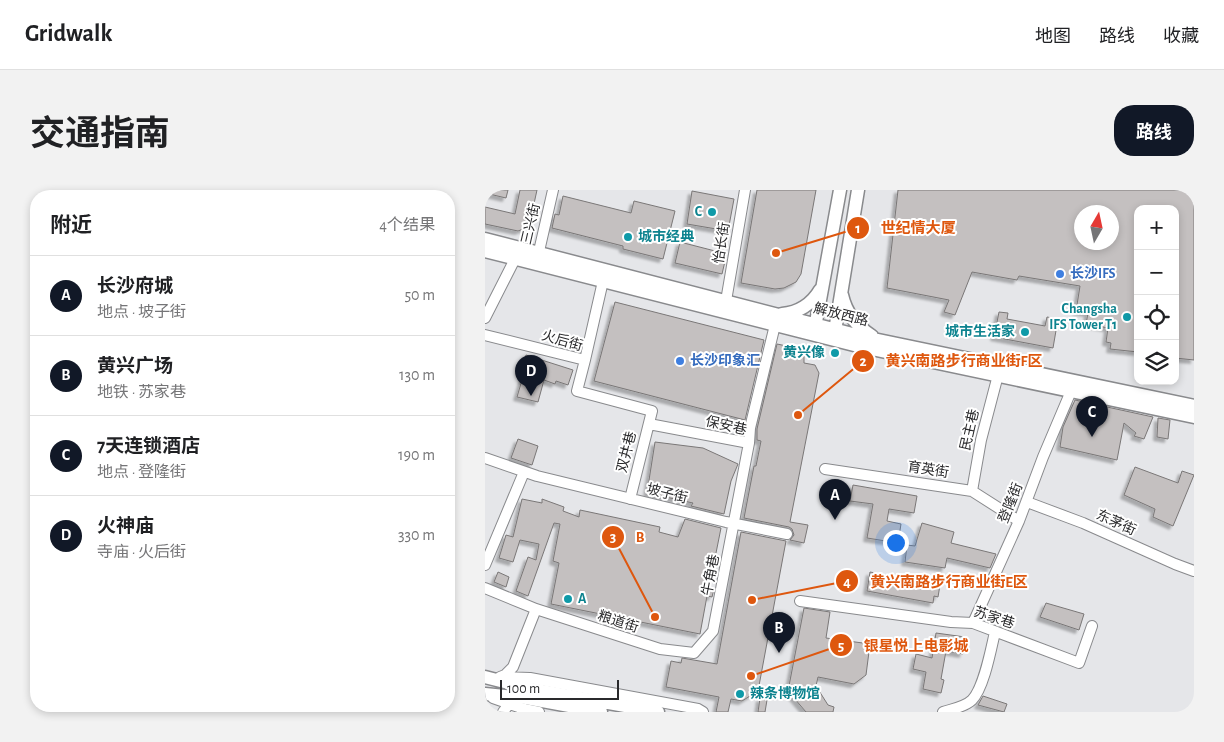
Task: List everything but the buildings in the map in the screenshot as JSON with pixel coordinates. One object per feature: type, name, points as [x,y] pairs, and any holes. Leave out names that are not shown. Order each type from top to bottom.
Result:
[{"type":"main road","points":[[815,330],[840,190]]},
{"type":"main road","points":[[834,334],[858,190]]},
{"type":"main road","name":"解放西路","points":[[485,239],[518,253],[726,301],[775,319]]},
{"type":"main road","name":"解放西路","points":[[485,251],[518,253]]},
{"type":"main road","name":"解放西路","points":[[538,258],[603,281],[775,319],[998,375],[1194,417]]},
{"type":"main road","points":[[775,319],[803,307],[816,296],[823,283]]},
{"type":"main road","points":[[842,287],[845,304],[853,320],[866,332],[881,340]]},
{"type":"main road","name":"解放西路","points":[[834,334],[881,340],[1194,406]]},
{"type":"main road","points":[[486,677],[536,690],[658,712]]},
{"type":"main road","points":[[485,694],[526,698],[601,712]]},
{"type":"street","name":"三兴街","points":[[538,258],[553,190]]},
{"type":"street","name":"怡长街","points":[[726,301],[745,190]]},
{"type":"street","points":[[485,318],[518,253]]},
{"type":"street","points":[[585,360],[603,281]]},
{"type":"street","points":[[749,443],[750,428],[775,319]]},
{"type":"street","name":"火后街","points":[[485,335],[585,360],[577,391],[652,411]]},
{"type":"street","name":"民主巷","points":[[972,491],[981,440],[998,375]]},
{"type":"street","name":"登隆街","points":[[973,623],[1019,521],[1071,391]]},
{"type":"street","name":"双井巷","points":[[630,499],[652,411]]},
{"type":"street","name":"保安巷","points":[[649,424],[749,443],[735,524]]},
{"type":"street","name":"坡子街","points":[[485,458],[524,472],[630,499],[735,524],[787,534]]},
{"type":"street","name":"育英街","points":[[825,469],[972,491],[1019,521]]},
{"type":"street","points":[[485,565],[524,472]]},
{"type":"street","name":"东茅街","points":[[1027,502],[1083,523],[1194,571]]},
{"type":"street","name":"牛角巷","points":[[713,632],[735,524]]},
{"type":"street","points":[[485,588],[536,609],[513,667],[505,675],[499,677]]},
{"type":"street","name":"苏家巷","points":[[800,601],[951,622],[973,623],[1079,662],[1092,626]]},
{"type":"street","name":"粮道街","points":[[536,609],[660,650],[694,653],[713,632]]},
{"type":"street","points":[[943,712],[972,700],[987,666],[995,632]]},
{"type":"street","points":[[486,677],[530,678],[698,709],[703,712]]},
{"type":"street","points":[[485,694],[506,708],[539,712]]},
{"type":"place","name":"C","points":[[712,212]]},
{"type":"place","name":"城市经典","points":[[628,237]]},
{"type":"place","name":"世纪情大厦","points":[[776,253]]},
{"type":"place","name":"长沙IFS","points":[[1060,274]]},
{"type":"place","name":"Changsha IFS Tower T1","points":[[1127,317]]},
{"type":"place","name":"城市生活家","points":[[1025,332]]},
{"type":"place","name":"黄兴像","points":[[835,353]]},
{"type":"place","name":"长沙印象汇","points":[[680,361]]},
{"type":"place","name":"火神庙","points":[[531,396]]},
{"type":"place","name":"黄兴南路步行商业街F区","points":[[798,415]]},
{"type":"place","name":"7天连锁酒店","points":[[1092,437]]},
{"type":"place","name":"长沙府城","points":[[835,520]]},
{"type":"place","name":"A","points":[[568,599]]},
{"type":"place","name":"黄兴南路步行商业街E区","points":[[752,600]]},
{"type":"place","name":"B","points":[[655,617]]},
{"type":"place","name":"黄兴广场","points":[[779,653]]},
{"type":"place","name":"银星悦上电影城","points":[[751,676]]},
{"type":"place","name":"辣条博物馆","points":[[740,694]]}]
